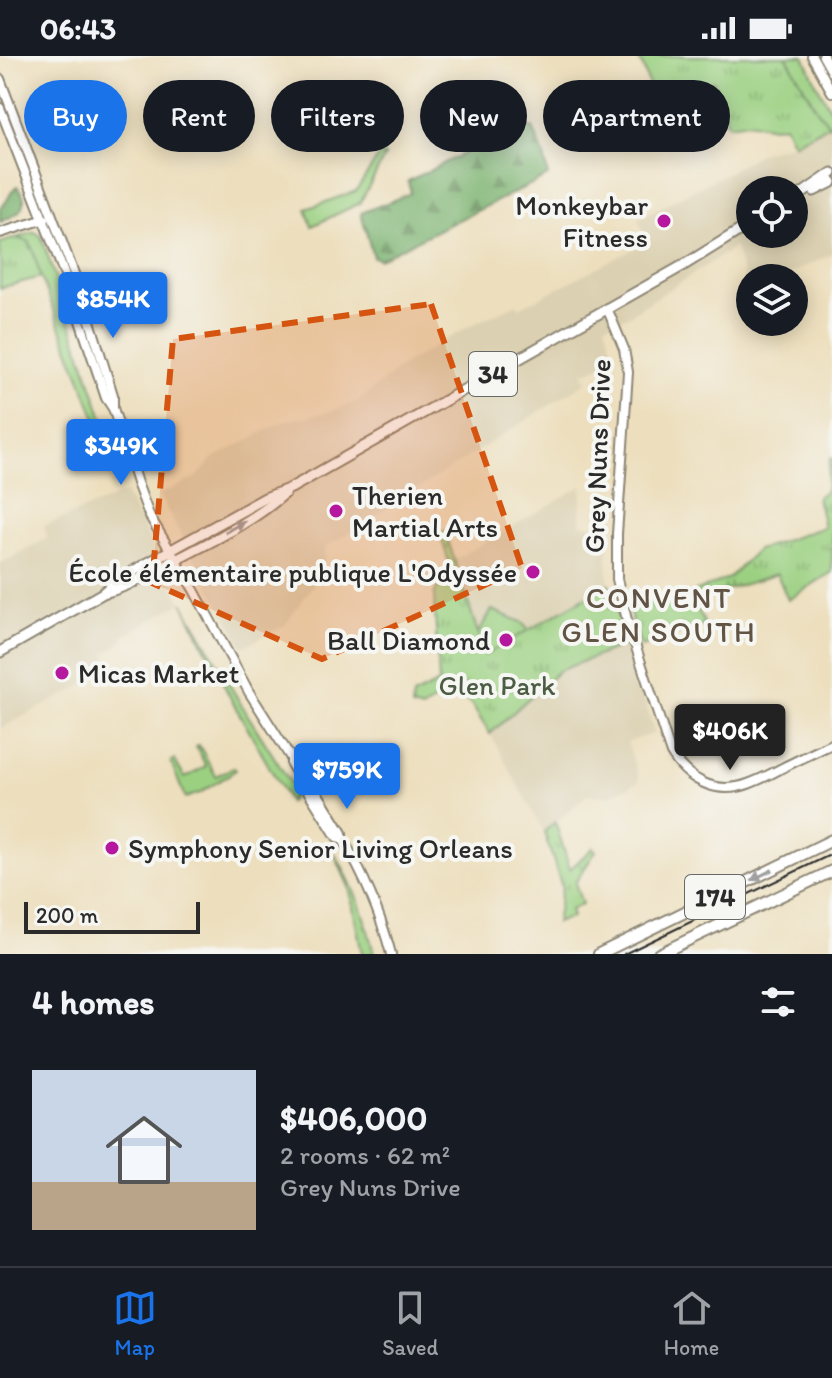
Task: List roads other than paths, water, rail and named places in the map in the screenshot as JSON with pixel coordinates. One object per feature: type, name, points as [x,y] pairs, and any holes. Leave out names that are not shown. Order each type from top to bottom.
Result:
[{"type":"highway","name":"174","points":[[599,954],[832,840]]},
{"type":"highway","name":"174","points":[[659,954],[832,871]]},
{"type":"main road","points":[[812,56],[832,92]]},
{"type":"main road","points":[[823,56],[832,72]]},
{"type":"main road","points":[[0,79],[81,292],[113,395],[113,408]]},
{"type":"main road","points":[[0,108],[64,273],[149,515],[216,629],[234,666],[342,833],[374,901],[391,954]]},
{"type":"main road","points":[[808,189],[832,173]]},
{"type":"main road","points":[[808,193],[832,184]]},
{"type":"main road","points":[[0,233],[53,217]]},
{"type":"main road","name":"34","points":[[0,652],[103,593],[119,579],[174,555],[265,498],[291,488],[736,233]]},
{"type":"main road","name":"Grey Nuns Drive","points":[[607,308],[624,349],[628,372],[617,582],[670,751],[694,779],[731,788],[756,781],[832,744]]},
{"type":"tram line","points":[[624,954],[832,854]]},
{"type":"place","name":"Monkeybar Fitness","points":[[664,221]]},
{"type":"place","name":"Therien Martial Arts","points":[[336,511]]},
{"type":"place","name":"École élémentaire publique L'Odyssée","points":[[533,572]]},
{"type":"place","name":"Ball Diamond","points":[[506,640]]},
{"type":"place","name":"Micas Market","points":[[62,673]]},
{"type":"place","name":"Symphony Senior Living Orleans","points":[[112,848]]},
{"type":"district","name":"CONVENT GLEN SOUTH","points":[[659,614]]},
{"type":"park label","name":"Glen Park","points":[[497,685]]}]
